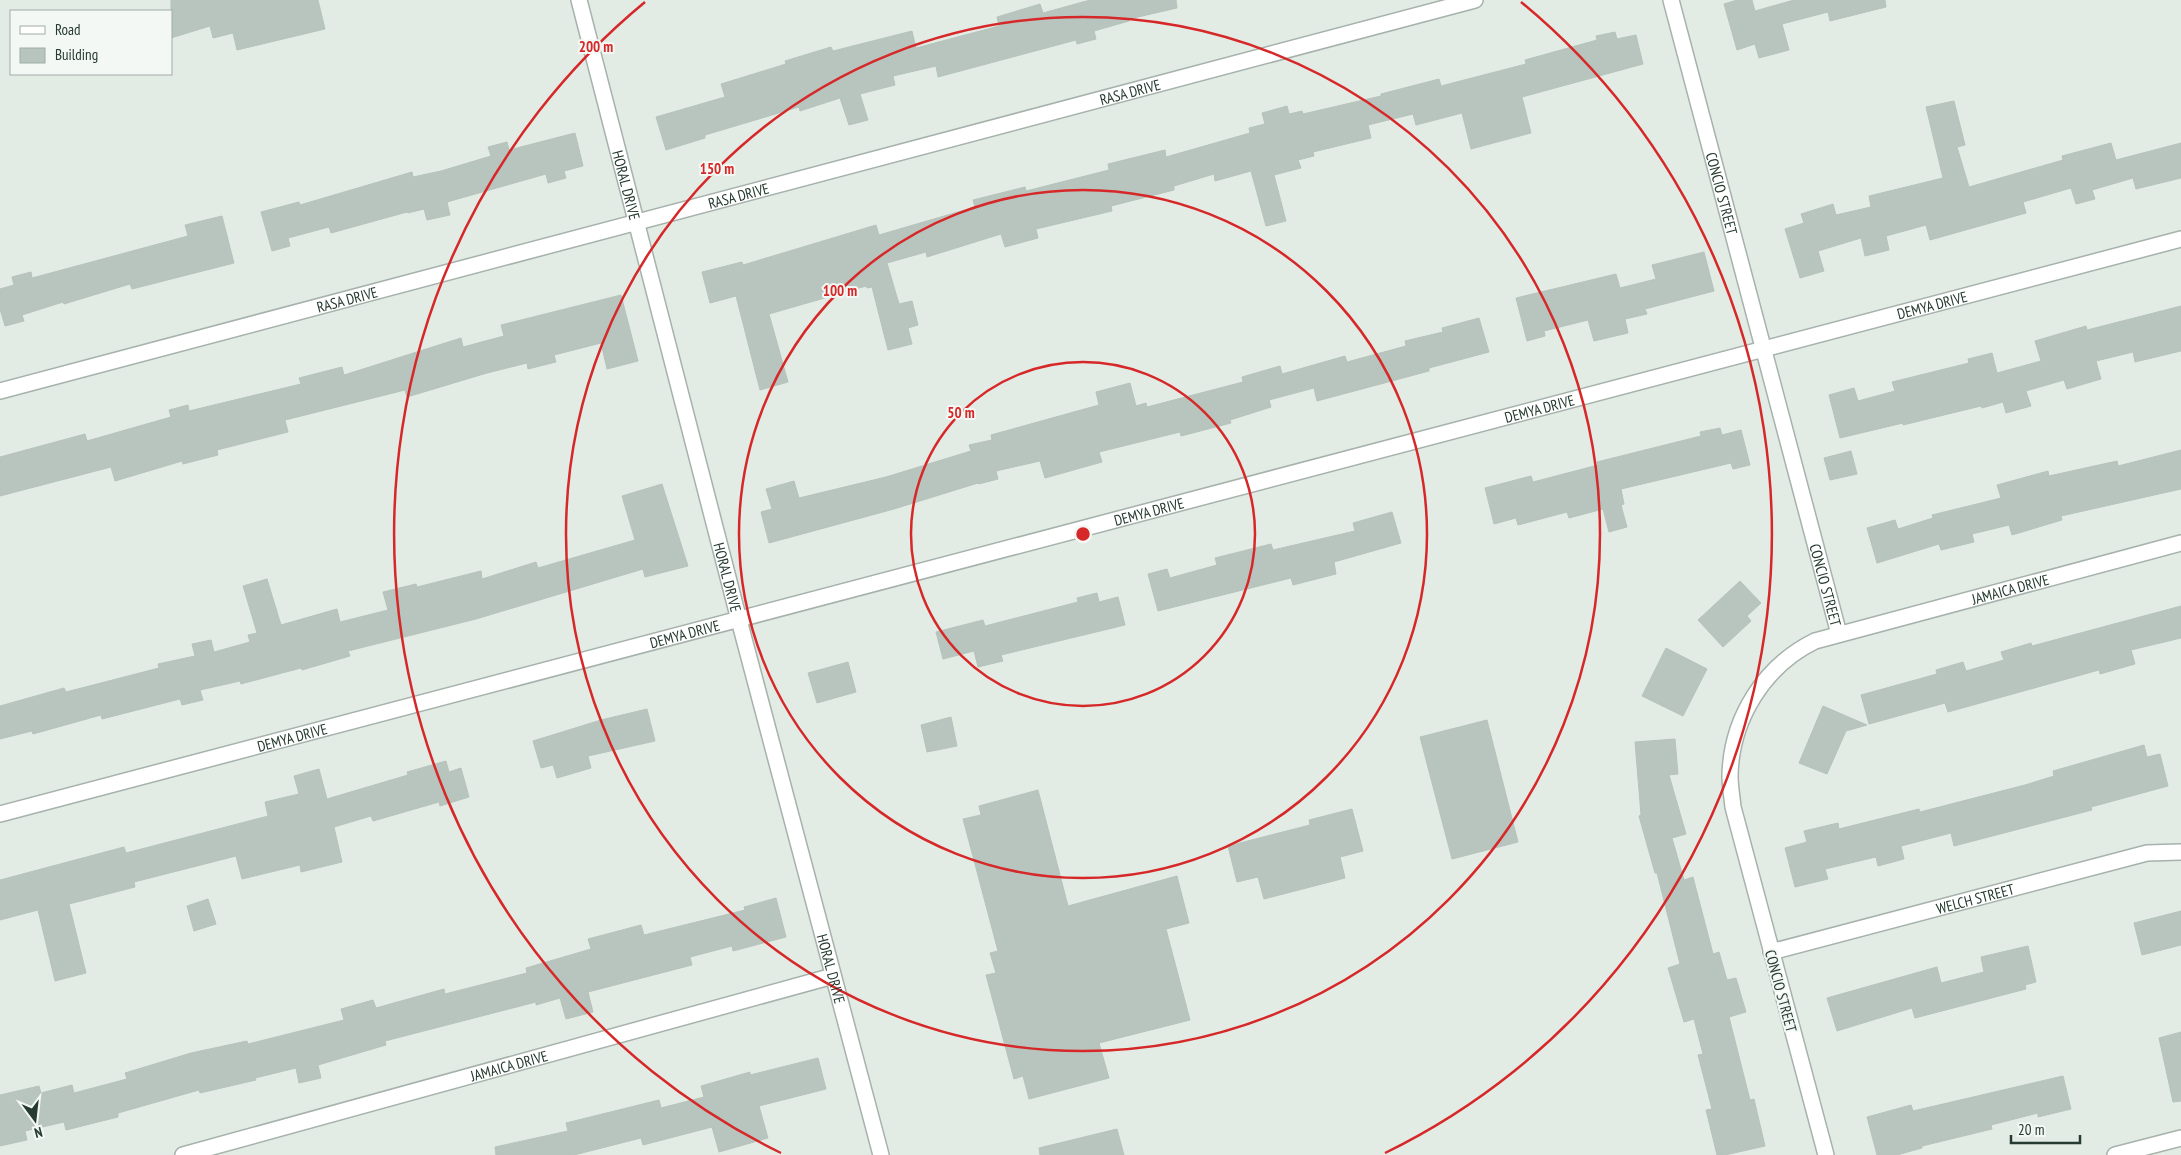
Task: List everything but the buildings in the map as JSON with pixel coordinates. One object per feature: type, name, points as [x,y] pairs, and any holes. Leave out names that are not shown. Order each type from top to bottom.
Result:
[{"type":"street","name":"HORAL DRIVE","points":[[579,0],[739,620],[881,1155]]},
{"type":"street","name":"RASA DRIVE","points":[[0,391],[1476,0]]},
{"type":"street","name":"CONCIO STREET","points":[[1672,0],[1838,634],[1815,641],[1799,649],[1779,665],[1759,688],[1743,715],[1733,745],[1730,776],[1733,806],[1826,1155]]},
{"type":"street","name":"DEMYA DRIVE","points":[[0,814],[2181,239]]},
{"type":"street","name":"JAMAICA DRIVE","points":[[1838,634],[2181,542]]},
{"type":"street","name":"WELCH STREET","points":[[1771,952],[2147,853],[2181,852]]},
{"type":"street","name":"JAMAICA DRIVE","points":[[183,1155],[833,976]]},
{"type":"street","points":[[2115,1155],[2181,1138]]}]
